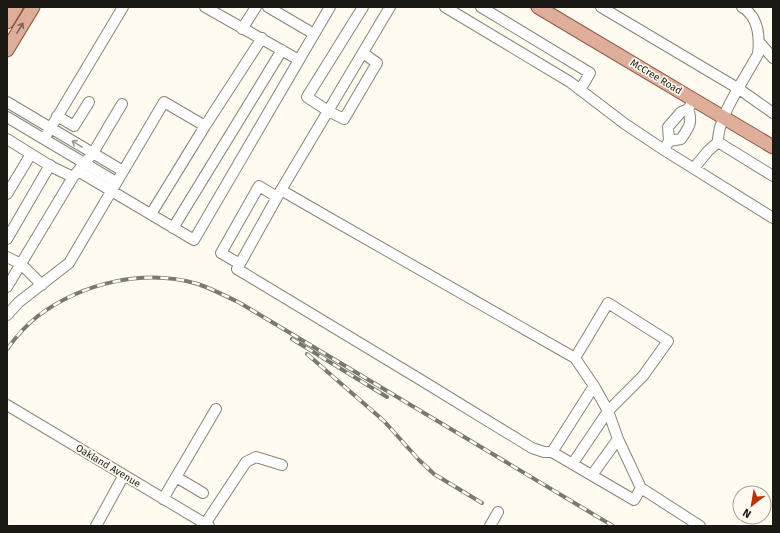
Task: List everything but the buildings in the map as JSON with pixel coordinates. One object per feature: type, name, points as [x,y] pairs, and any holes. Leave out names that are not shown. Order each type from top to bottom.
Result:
[{"type":"main road","points":[[7,22],[16,7]]},
{"type":"main road","points":[[7,50],[33,7]]},
{"type":"main road","name":"McCree Road","points":[[538,7],[691,104],[723,117],[773,147]]},
{"type":"street","points":[[44,139],[123,7]]},
{"type":"street","points":[[205,7],[242,29],[262,38],[298,60]]},
{"type":"street","points":[[242,29],[256,7]]},
{"type":"street","points":[[268,7],[314,34]]},
{"type":"street","points":[[9,143],[50,165],[76,174],[111,191],[194,240],[330,7]]},
{"type":"street","points":[[363,7],[307,98],[344,119],[377,63],[363,52]]},
{"type":"street","points":[[390,7],[279,193],[237,269],[532,448],[544,452],[552,452],[634,500],[641,488]]},
{"type":"street","points":[[445,7],[570,82],[625,124],[773,218]]},
{"type":"street","points":[[481,7],[590,73],[580,90]]},
{"type":"street","points":[[601,7],[739,89],[773,113]]},
{"type":"street","points":[[718,142],[717,135],[723,117],[758,54],[760,43],[756,20],[747,8]]},
{"type":"street","points":[[151,214],[205,126],[262,38]]},
{"type":"street","points":[[760,43],[773,58]]},
{"type":"street","points":[[173,228],[282,50]]},
{"type":"street","points":[[7,102],[123,171]]},
{"type":"street","points":[[57,116],[74,126],[89,102]]},
{"type":"street","points":[[7,315],[19,302],[69,264],[164,102],[205,126]]},
{"type":"street","points":[[7,287],[76,174],[92,153],[122,104]]},
{"type":"street","points":[[664,150],[669,141],[668,127],[681,112],[691,104]]},
{"type":"street","points":[[669,141],[680,139],[689,127],[691,118],[691,104]]},
{"type":"street","points":[[7,117],[116,182]]},
{"type":"street","points":[[694,168],[708,151],[718,142]]},
{"type":"street","points":[[718,142],[773,176]]},
{"type":"street","points":[[7,194],[31,154]]},
{"type":"street","points":[[7,239],[50,165]]},
{"type":"street","points":[[240,264],[221,253],[259,186],[279,193],[333,220],[575,358],[594,386],[608,411],[618,439],[641,488],[700,526]]},
{"type":"street","points":[[7,257],[21,264],[42,285]]},
{"type":"street","points":[[573,463],[608,411],[643,376],[668,341],[608,303],[575,358]]},
{"type":"street","points":[[552,452],[594,386]]},
{"type":"street","name":"Oakland Avenue","points":[[7,405],[207,525]]},
{"type":"street","points":[[163,499],[216,409]]},
{"type":"street","points":[[592,476],[618,439]]},
{"type":"street","points":[[207,525],[246,462],[256,457],[282,465]]},
{"type":"street","points":[[96,526],[124,475]]},
{"type":"street","points":[[176,477],[203,493]]},
{"type":"street","points":[[490,526],[498,512]]},
{"type":"railway","points":[[7,349],[21,331],[38,316],[55,304],[94,287],[135,278],[177,279],[198,284],[240,303],[613,526]]},
{"type":"railway","points":[[292,339],[387,397]]},
{"type":"railway","points":[[307,354],[384,421],[419,460],[434,474],[482,503]]}]
